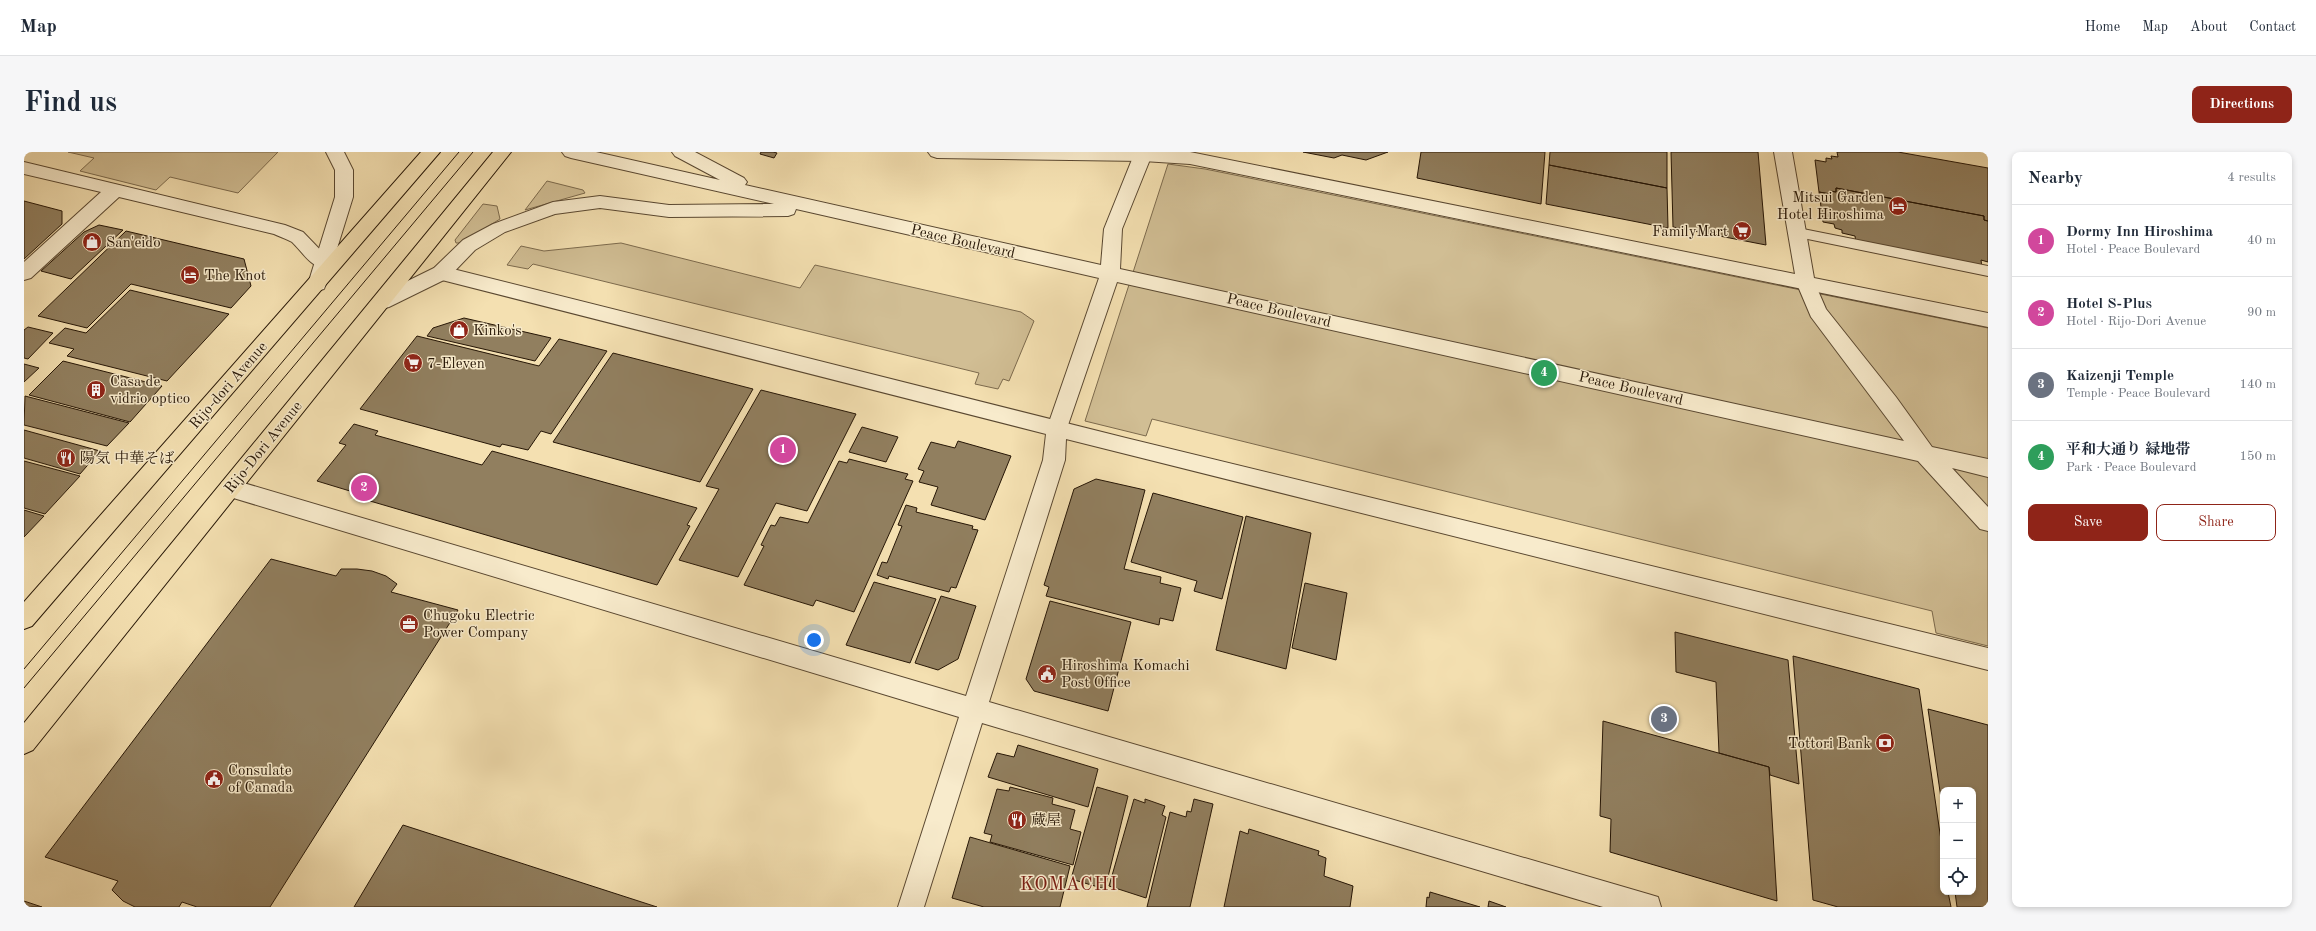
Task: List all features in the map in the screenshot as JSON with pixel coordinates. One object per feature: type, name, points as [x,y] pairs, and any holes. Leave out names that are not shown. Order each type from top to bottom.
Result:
[{"type":"highway","name":"Rijo-dori Avenue","points":[[24,619],[431,152]]},
{"type":"highway","name":"Rijo-Dori Avenue","points":[[24,742],[502,152]]},
{"type":"street","points":[[316,284],[344,197],[344,170],[335,152]]},
{"type":"street","name":"Peace Boulevard","points":[[571,152],[1110,274],[1167,284],[1988,468]]},
{"type":"street","points":[[681,152],[766,196]]},
{"type":"street","points":[[937,152],[1138,153],[1190,158],[1988,320]]},
{"type":"street","points":[[1783,152],[1806,284],[1818,312],[1889,403],[1925,454],[1988,522]]},
{"type":"street","points":[[911,907],[976,709],[1054,460],[1057,428],[1110,274],[1113,229],[1138,153]]},
{"type":"street","points":[[24,168],[114,191],[278,229],[297,237],[323,262]]},
{"type":"street","points":[[24,273],[114,191]]},
{"type":"street","points":[[382,302],[441,273],[469,246],[499,228],[535,213],[573,204],[600,202],[669,211],[825,210]]},
{"type":"street","points":[[441,273],[1988,660]]},
{"type":"street","points":[[230,488],[933,699],[976,709],[1648,907]]},
{"type":"lane","points":[[1798,233],[1988,270]]},
{"type":"shaded area","points":[[68,152],[278,152],[238,193],[170,177],[156,190],[80,171],[94,158]]},
{"type":"shaded area","points":[[1168,164],[1205,169],[1988,328],[1988,646],[1936,633],[1932,611],[1152,419],[1146,436],[1085,421]]},
{"type":"shaded area","points":[[547,181],[583,190],[585,193],[525,210]]},
{"type":"shaded area","points":[[483,204],[497,206],[500,219],[461,243],[456,243],[455,240]]},
{"type":"shaded area","points":[[621,243],[800,288],[815,265],[1021,312],[1034,321],[1009,381],[1003,379],[998,389],[975,384],[979,373],[533,264],[528,269],[507,265],[521,246],[544,251]]},
{"type":"building","points":[[761,152],[777,153],[774,158],[760,154]]},
{"type":"building","points":[[1303,152],[1388,152],[1366,160],[1342,155],[1334,158]]},
{"type":"building","points":[[1421,152],[1545,152],[1541,204],[1417,178]]},
{"type":"building","points":[[1550,152],[1667,152],[1667,188],[1549,165]]},
{"type":"building","points":[[1671,152],[1758,152],[1766,245],[1673,227]]},
{"type":"building","points":[[1837,152],[1898,152],[1988,168],[1988,221],[1984,220],[1984,216],[1836,188],[1836,192],[1830,191],[1830,194],[1819,192],[1815,160],[1826,162],[1826,158],[1832,159],[1831,156],[1838,157]]},
{"type":"building","points":[[1549,165],[1667,188],[1668,228],[1546,204]]},
{"type":"building","points":[[1836,188],[1984,216],[1984,220],[1988,221],[1988,262],[1981,260],[1982,268],[1856,243],[1855,236],[1842,233],[1842,230],[1835,228],[1834,224],[1823,222],[1819,192],[1830,194],[1830,191],[1836,192]]},
{"type":"building","points":[[24,201],[62,211],[62,224],[24,259]]},
{"type":"building","points":[[99,225],[123,230],[71,279],[41,271],[84,232]]},
{"type":"building","points":[[126,231],[244,259],[251,286],[231,308],[131,284],[87,328],[38,316]]},
{"type":"building","points":[[130,290],[229,314],[167,381],[67,356],[74,349],[49,343],[65,328],[86,333]]},
{"type":"building","points":[[464,318],[551,338],[535,361],[427,336],[433,328]]},
{"type":"building","points":[[28,327],[53,333],[28,359],[24,358],[24,330]]},
{"type":"building","points":[[417,336],[539,366],[559,339],[607,351],[551,434],[541,431],[528,450],[502,444],[500,447],[360,409]]},
{"type":"building","points":[[613,353],[753,389],[700,482],[553,442]]},
{"type":"building","name":"Casa de vidrio optico","points":[[63,361],[162,386],[130,422],[29,395]]},
{"type":"building","points":[[24,364],[39,368],[24,382]]},
{"type":"building","points":[[761,390],[856,414],[807,511],[776,503],[738,577],[679,560],[719,489],[706,486]]},
{"type":"building","points":[[25,396],[129,423],[107,446],[24,425]]},
{"type":"building","points":[[354,424],[378,431],[375,435],[482,465],[492,451],[697,508],[687,525],[690,526],[657,585],[370,501],[373,498],[317,481],[346,445],[339,443]]},
{"type":"building","points":[[862,427],[898,437],[886,462],[849,452]]},
{"type":"building","points":[[24,430],[100,451],[80,474],[24,458]]},
{"type":"building","points":[[958,441],[1011,456],[985,520],[931,505],[938,487],[919,482],[924,471],[918,469],[931,442],[955,448]]},
{"type":"building","points":[[849,459],[908,474],[905,479],[913,481],[854,612],[816,600],[813,606],[744,585],[764,546],[761,545],[771,525],[775,526],[780,517],[808,523],[839,461],[847,463]]},
{"type":"building","points":[[24,461],[80,476],[45,514],[24,508]]},
{"type":"building","points":[[1096,479],[1145,490],[1124,569],[1161,577],[1160,583],[1181,588],[1173,621],[1160,618],[1159,625],[1046,596],[1049,587],[1044,585],[1074,489]]},
{"type":"building","points":[[1153,493],[1243,517],[1222,599],[1194,591],[1197,581],[1131,562]]},
{"type":"building","points":[[906,505],[917,508],[916,512],[973,526],[972,529],[978,530],[956,588],[951,587],[949,592],[889,576],[888,579],[877,575],[882,562],[887,563],[902,526],[898,525]]},
{"type":"building","points":[[24,510],[44,516],[24,537]]},
{"type":"building","points":[[1246,516],[1311,533],[1286,669],[1216,650]]},
{"type":"building","points":[[271,559],[336,576],[341,569],[372,571],[386,576],[397,584],[391,592],[458,610],[270,907],[197,907],[182,902],[179,907],[135,907],[123,901],[112,890],[118,881],[45,857]]},
{"type":"building","points":[[874,582],[936,599],[910,663],[846,645]]},
{"type":"building","points":[[1305,583],[1347,593],[1336,660],[1292,648]]},
{"type":"building","points":[[941,596],[976,606],[958,659],[938,670],[915,663]]},
{"type":"building","points":[[1050,601],[1131,622],[1108,711],[1034,691],[1026,679]]},
{"type":"building","points":[[1675,632],[1788,660],[1799,784],[1770,775],[1769,767],[1719,753],[1716,682],[1676,672]]},
{"type":"building","points":[[1793,656],[1919,689],[1940,833],[1940,895],[1949,895],[1951,907],[1838,907],[1813,900]]},
{"type":"building","points":[[1928,709],[1988,725],[1988,907],[1957,907],[1955,895],[1976,895],[1976,787],[1940,787],[1940,791]]},
{"type":"building","points":[[1603,721],[1769,767],[1777,901],[1610,852],[1611,819],[1600,816]]},
{"type":"building","points":[[1018,745],[1098,769],[1088,807],[988,777],[997,753],[1014,757]]},
{"type":"building","points":[[1010,787],[1053,798],[1052,804],[1075,810],[1070,829],[1081,832],[1073,865],[990,842],[992,835],[984,833],[997,789],[1009,791]]},
{"type":"building","points":[[1097,787],[1128,796],[1105,889],[1071,879]]},
{"type":"building","points":[[1134,799],[1145,803],[1145,799],[1165,806],[1162,815],[1166,817],[1146,898],[1109,886]]},
{"type":"building","points":[[1194,799],[1213,804],[1190,907],[1147,907],[1170,812],[1186,817],[1187,811],[1191,812]]},
{"type":"building","points":[[403,825],[657,907],[354,907]]},
{"type":"building","points":[[1249,829],[1319,851],[1318,855],[1326,858],[1324,876],[1353,886],[1350,907],[1224,907],[1240,831],[1248,834]]},
{"type":"building","points":[[970,837],[1070,866],[1060,907],[984,907],[952,898]]},
{"type":"building","points":[[1430,892],[1480,907],[1426,907],[1427,897],[1429,898]]},
{"type":"building","points":[[24,901],[42,907],[24,907]]},
{"type":"building","points":[[1489,901],[1506,907],[1488,907]]},
{"type":"tram line","points":[[24,669],[459,152]]},
{"type":"tram line","points":[[24,688],[473,152]]},
{"type":"place","name":"Mitsui Garden Hotel Hiroshima","points":[[1898,206]]},
{"type":"place","name":"FamilyMart","points":[[1742,231]]},
{"type":"place","name":"San'eido","points":[[92,242]]},
{"type":"place","name":"The Knot","points":[[190,275]]},
{"type":"place","name":"Kinko's","points":[[459,330]]},
{"type":"place","name":"7-Eleven","points":[[413,363]]},
{"type":"place","name":"平和大通り 緑地帯","points":[[1544,373]]},
{"type":"place","name":"Casa de vidrio optico","points":[[96,390]]},
{"type":"place","name":"Dormy Inn Hiroshima","points":[[783,450]]},
{"type":"place","name":"陽気 中華そば","points":[[66,458]]},
{"type":"place","name":"Hotel S-Plus","points":[[364,488]]},
{"type":"place","name":"Chugoku Electric Power Company","points":[[409,624]]},
{"type":"place","name":"Hiroshima Komachi Post Office","points":[[1047,674]]},
{"type":"place","name":"Kaizenji Temple","points":[[1664,719]]},
{"type":"place","name":"Tottori Bank","points":[[1885,743]]},
{"type":"place","name":"Consulate of Canada","points":[[214,779]]},
{"type":"place","name":"蔵屋","points":[[1017,820]]},
{"type":"district","name":"KOMACHI","points":[[1069,883]]}]
